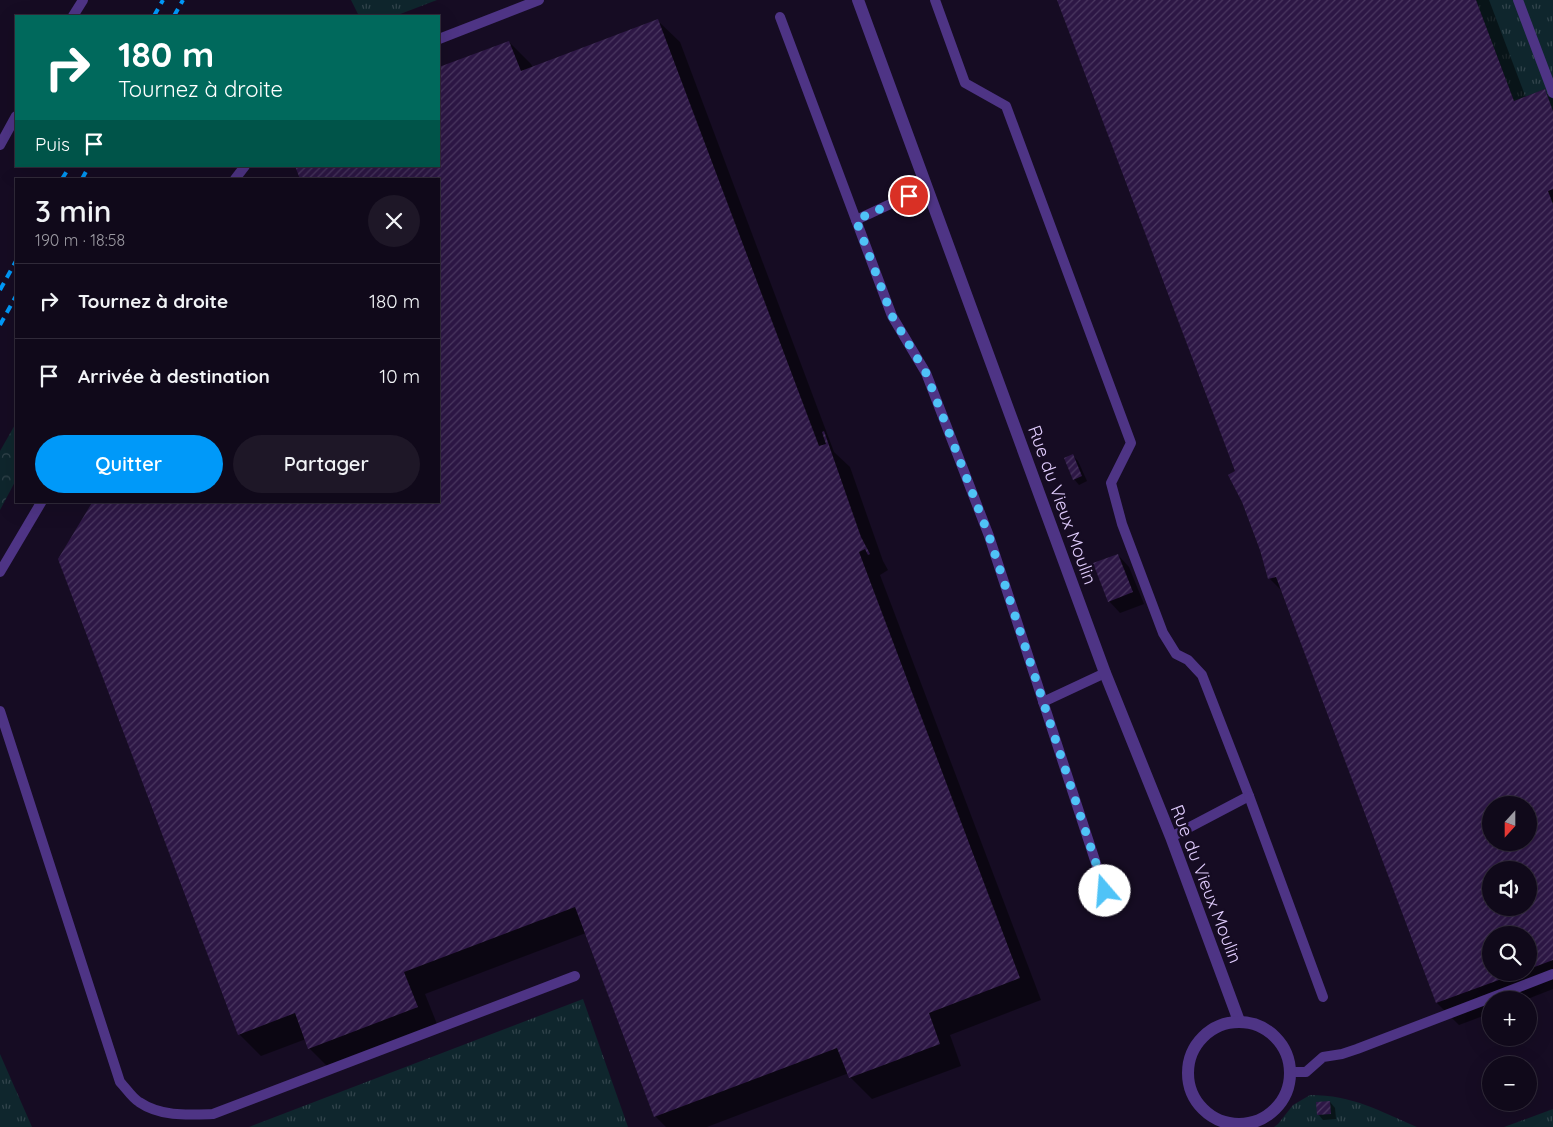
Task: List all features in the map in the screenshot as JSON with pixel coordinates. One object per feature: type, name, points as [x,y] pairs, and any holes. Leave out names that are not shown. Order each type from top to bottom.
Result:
[{"type":"street","name":"Rue du Vieux Moulin","points":[[858,0],[1105,672],[1171,837],[1239,1021]]},
{"type":"street","points":[[1239,1021],[1266,1029],[1279,1041],[1288,1056],[1291,1072],[1288,1089],[1280,1104],[1267,1116],[1252,1122],[1234,1125],[1218,1119],[1204,1110],[1194,1097],[1188,1078],[1189,1064],[1194,1049],[1204,1035],[1218,1026],[1239,1021]]},
{"type":"lane","points":[[74,15],[83,0]]},
{"type":"lane","points":[[440,39],[539,0]]},
{"type":"lane","points":[[935,0],[965,84],[1006,106],[1131,443],[1111,482],[1122,524],[1163,633],[1176,654],[1188,660],[1202,675],[1323,996]]},
{"type":"lane","points":[[1518,0],[1553,93]]},
{"type":"lane","points":[[780,17],[892,316],[926,373],[989,536],[1105,891]]},
{"type":"lane","points":[[0,144],[15,118]]},
{"type":"lane","points":[[236,178],[243,167]]},
{"type":"lane","points":[[856,220],[927,187]]},
{"type":"lane","points":[[0,572],[41,503]]},
{"type":"lane","points":[[1043,702],[1105,672]]},
{"type":"lane","points":[[0,711],[120,1082],[138,1102],[157,1111],[181,1116],[213,1114],[575,976]]},
{"type":"lane","points":[[1171,837],[1249,796]]},
{"type":"lane","points":[[1291,1072],[1306,1072],[1323,1057],[1357,1049],[1553,974]]},
{"type":"green space","points":[[351,0],[437,0],[398,15],[358,15]]},
{"type":"green space","points":[[1476,0],[1553,0],[1553,111],[1545,89],[1514,101]]},
{"type":"green space","points":[[15,425],[15,482],[0,510],[0,451]]},
{"type":"green space","points":[[583,999],[628,1127],[249,1127]]},
{"type":"green space","points":[[0,1054],[32,1127],[0,1127]]},
{"type":"green space","points":[[1310,1095],[1353,1101],[1417,1127],[1274,1127],[1293,1105]]},
{"type":"green space","points":[[1553,1109],[1553,1127],[1504,1127]]},
{"type":"building","points":[[1057,0],[1476,0],[1514,101],[1545,89],[1553,111],[1553,189],[1548,191],[1553,204],[1553,960],[1537,966],[1537,926],[1482,926],[1482,981],[1496,981],[1436,1003],[1276,577],[1268,579],[1260,550],[1242,502],[1228,475],[1235,471]]},
{"type":"building","points":[[658,19],[819,446],[826,444],[822,432],[824,431],[861,537],[870,554],[868,555],[865,549],[859,552],[1020,978],[929,1013],[940,1044],[849,1078],[837,1048],[654,1117],[575,907],[404,972],[418,1007],[308,1049],[295,1013],[238,1035],[58,559],[92,503],[440,503],[440,178],[300,178],[295,167],[440,167],[440,67],[509,41],[521,71]]},
{"type":"building","points":[[1073,454],[1082,476],[1073,480],[1064,458]]},
{"type":"building","points":[[1118,554],[1133,592],[1108,602],[1093,563]]},
{"type":"building","points":[[1330,1101],[1331,1114],[1317,1115],[1316,1102]]},
{"type":"railway","points":[[155,15],[163,0]]},
{"type":"railway","points":[[175,15],[183,0]]},
{"type":"railway","points":[[63,178],[69,167]]},
{"type":"railway","points":[[83,178],[88,167]]},
{"type":"railway","points":[[0,290],[15,263]]},
{"type":"railway","points":[[0,325],[15,298]]},
{"type":"route","points":[[909,196],[856,220],[892,316],[926,373],[989,536],[1105,891]]}]
